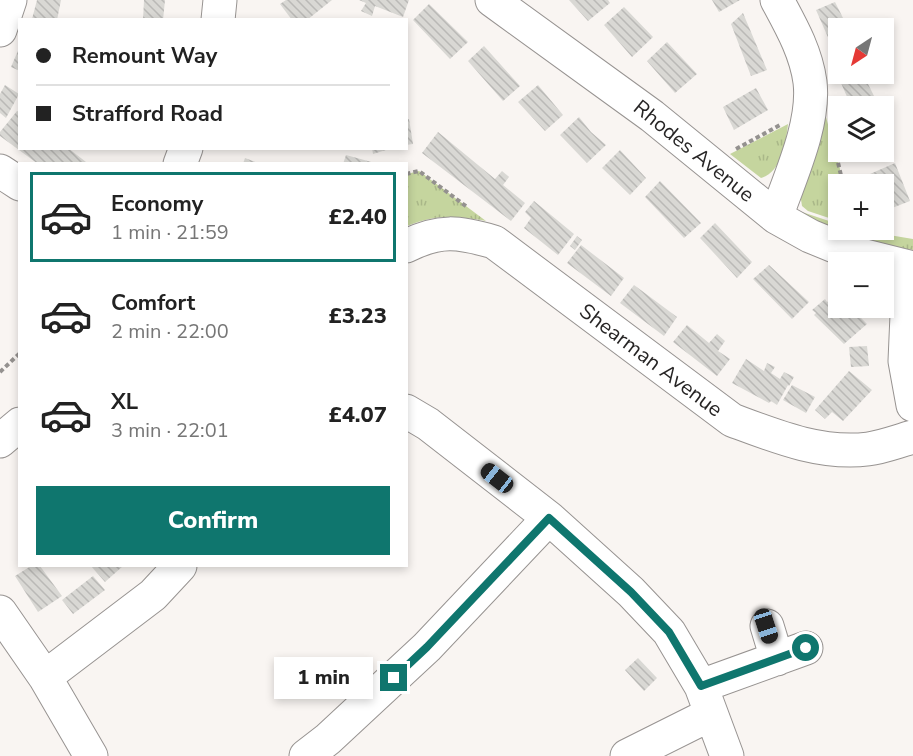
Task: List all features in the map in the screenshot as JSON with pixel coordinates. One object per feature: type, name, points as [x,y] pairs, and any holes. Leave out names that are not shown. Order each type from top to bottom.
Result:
[{"type":"street","points":[[0,30],[10,0]]},
{"type":"street","points":[[218,18],[220,0]]},
{"type":"street","name":"Rhodes Avenue","points":[[492,0],[652,116],[776,217],[810,236],[849,252],[911,268]]},
{"type":"street","points":[[776,217],[797,156],[809,109],[810,83],[804,56],[777,0]]},
{"type":"street","points":[[0,171],[18,183]]},
{"type":"street","name":"Shearman Avenue","points":[[408,245],[438,234],[464,234],[494,242],[732,420],[819,448],[867,449],[913,437]]},
{"type":"street","points":[[911,268],[905,361],[913,405]]},
{"type":"street","points":[[408,412],[428,424],[549,518],[631,592],[669,632],[706,700],[727,756]]},
{"type":"street","points":[[0,441],[18,426]]},
{"type":"street","points":[[326,750],[549,518]]},
{"type":"street","points":[[45,677],[153,595],[179,567]]},
{"type":"street","points":[[0,612],[45,677],[91,756]]},
{"type":"street","points":[[627,756],[706,700],[791,653],[766,626]]},
{"type":"path","points":[[726,155],[809,109]]},
{"type":"path","points":[[408,174],[419,171],[486,221],[494,242]]},
{"type":"path","points":[[0,372],[18,355]]},
{"type":"green space","points":[[822,102],[828,124],[828,162],[838,162],[841,174],[828,174],[828,218],[808,211],[802,206],[800,193]]},
{"type":"green space","points":[[788,124],[782,156],[774,170],[768,175],[761,178],[730,154]]},
{"type":"green space","points":[[419,171],[486,221],[446,217],[428,219],[408,226],[408,174]]},
{"type":"green space","points":[[799,211],[828,221],[828,228],[819,225]]},
{"type":"green space","points":[[894,236],[913,239],[913,250],[880,245],[865,240],[894,240]]},
{"type":"building","points":[[37,0],[61,0],[57,18],[32,18]]},
{"type":"building","points":[[144,0],[165,0],[163,18],[143,18]]},
{"type":"building","points":[[286,0],[332,0],[310,18],[290,18],[280,4]]},
{"type":"building","points":[[359,0],[409,0],[403,17],[375,6],[372,16],[361,11],[366,3]]},
{"type":"building","points":[[569,0],[608,0],[610,3],[588,21]]},
{"type":"building","points":[[712,0],[740,0],[719,12]]},
{"type":"building","points":[[835,2],[843,18],[828,18],[828,37],[816,10]]},
{"type":"building","points":[[429,4],[468,42],[450,59],[413,20]]},
{"type":"building","points":[[624,7],[653,37],[632,57],[604,25]]},
{"type":"building","points":[[743,13],[767,70],[751,76],[731,24]]},
{"type":"building","points":[[667,42],[697,74],[675,93],[647,61]]},
{"type":"building","points":[[484,46],[520,86],[503,101],[468,61]]},
{"type":"building","points":[[18,51],[18,70],[11,67]]},
{"type":"building","points":[[841,84],[868,84],[874,96],[847,96]]},
{"type":"building","points":[[5,85],[18,93],[6,118],[0,113],[0,94]]},
{"type":"building","points":[[538,85],[563,115],[545,131],[518,102]]},
{"type":"building","points":[[756,88],[768,110],[734,130],[723,107]]},
{"type":"building","points":[[18,111],[18,149],[0,136],[0,132]]},
{"type":"building","points":[[579,117],[606,145],[587,163],[560,135]]},
{"type":"building","points":[[408,119],[409,119],[413,144],[408,145]]},
{"type":"building","points":[[438,132],[495,179],[502,171],[509,177],[503,185],[525,203],[511,221],[422,153]]},
{"type":"building","points":[[19,150],[71,150],[86,162],[35,162]]},
{"type":"building","points":[[372,150],[386,150],[373,154]]},
{"type":"building","points":[[620,150],[646,178],[630,195],[602,168]]},
{"type":"building","points":[[346,155],[371,162],[344,162]]},
{"type":"building","points":[[245,158],[255,162],[244,162]]},
{"type":"building","points":[[895,163],[910,201],[894,207],[894,174],[870,174]]},
{"type":"building","points":[[660,181],[701,223],[684,238],[645,197]]},
{"type":"building","points":[[534,201],[574,234],[558,255],[524,228],[531,218],[525,212]]},
{"type":"building","points":[[715,223],[752,262],[737,278],[700,238]]},
{"type":"building","points":[[577,236],[582,240],[575,250],[570,246]]},
{"type":"building","points":[[581,245],[624,278],[611,296],[567,263]]},
{"type":"building","points":[[769,265],[809,302],[792,319],[753,279]]},
{"type":"building","points":[[634,285],[677,317],[664,336],[620,303]]},
{"type":"building","points":[[825,299],[828,318],[861,318],[867,324],[844,344],[814,315],[816,313],[812,310]]},
{"type":"building","points":[[687,325],[709,343],[717,334],[725,341],[718,351],[730,359],[717,376],[673,342]]},
{"type":"building","points":[[867,346],[869,366],[851,367],[849,347]]},
{"type":"building","points":[[746,359],[764,371],[767,363],[775,367],[771,373],[780,379],[784,372],[794,377],[777,405],[732,383]]},
{"type":"building","points":[[849,371],[872,390],[843,421],[832,412],[825,419],[815,410]]},
{"type":"building","points":[[792,385],[815,397],[806,413],[783,400]]},
{"type":"building","points":[[29,567],[41,567],[62,596],[38,612],[15,576]]},
{"type":"building","points":[[92,567],[122,567],[105,582]]},
{"type":"building","points":[[93,576],[105,590],[73,614],[62,600]]},
{"type":"building","points":[[638,658],[657,678],[644,691],[625,670]]},
{"type":"route","points":[[394,678],[427,647],[549,518],[631,592],[669,632],[701,686],[806,648]]}]
